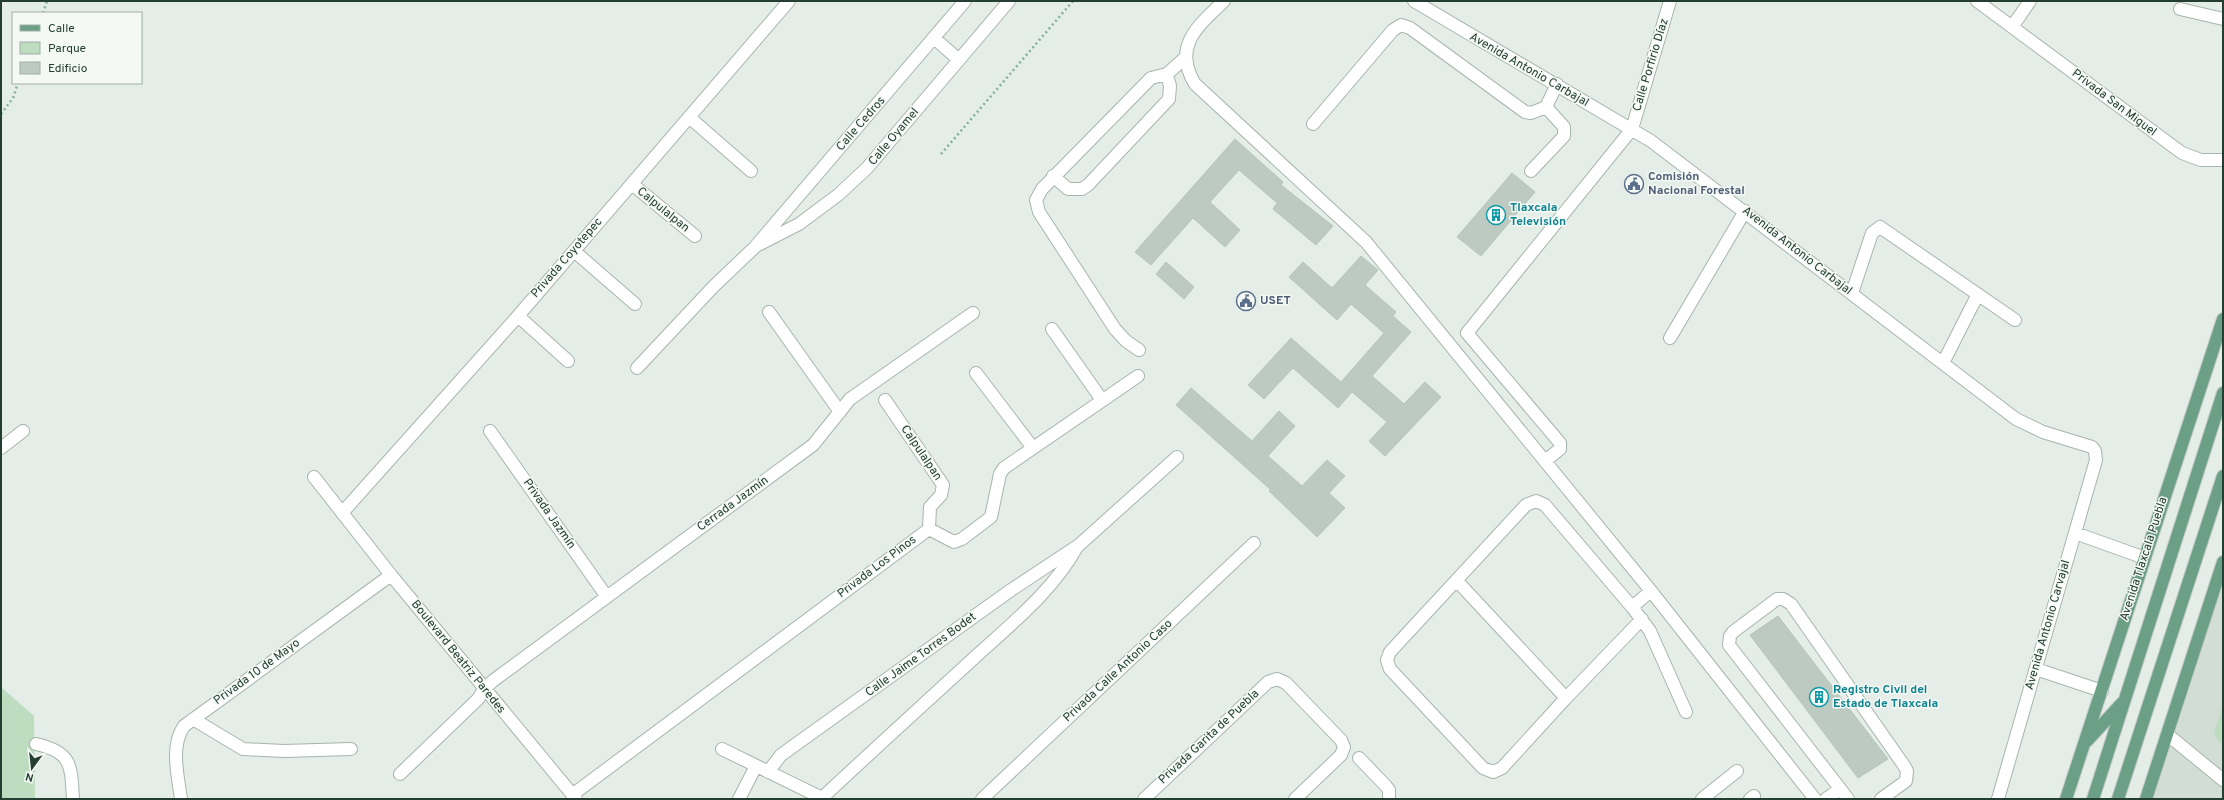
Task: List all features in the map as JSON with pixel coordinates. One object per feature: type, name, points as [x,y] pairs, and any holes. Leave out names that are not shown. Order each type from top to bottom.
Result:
[{"type":"main road","name":"Avenida Tlaxcala Puebla","points":[[2066,799],[2223,319]]},
{"type":"main road","name":"Avenida Tlaxcala Puebla","points":[[2093,799],[2223,393]]},
{"type":"main road","points":[[2118,799],[2223,476]]},
{"type":"main road","points":[[2146,799],[2223,562]]},
{"type":"main road","points":[[2084,744],[2124,701]]},
{"type":"street","name":"Privada Coyotepec","points":[[342,513],[518,316],[789,1]]},
{"type":"street","name":"Calle Cedros","points":[[755,247],[965,1]]},
{"type":"street","name":"Calle Oyamel","points":[[755,247],[799,224],[838,195],[867,168],[1009,1]]},
{"type":"street","points":[[1224,1],[1196,28],[1190,40],[1186,57],[1190,75],[1201,91],[1366,242],[1651,591],[1815,799]]},
{"type":"street","name":"Avenida Antonio Carbajal","points":[[1414,1],[1557,84],[1609,117],[1632,129],[1745,211],[2016,419],[2043,432],[2092,447],[2095,451]]},
{"type":"street","name":"Calle Porfirio Díaz","points":[[1632,129],[1670,1]]},
{"type":"street","name":"Privada San Miguel","points":[[1977,1],[2182,153],[2202,160],[2223,160]]},
{"type":"street","points":[[2012,27],[2030,1]]},
{"type":"street","points":[[2180,9],[2223,19]]},
{"type":"street","points":[[1313,124],[1392,30],[1401,25],[1410,28],[1522,110],[1531,113],[1546,107],[1557,84]]},
{"type":"street","points":[[934,38],[959,60]]},
{"type":"street","points":[[1139,350],[1126,341],[1115,329],[1039,212],[1036,200],[1038,194],[1053,176],[1151,78],[1167,74],[1186,57]]},
{"type":"street","points":[[1053,176],[1068,189],[1075,190],[1088,185],[1169,99],[1170,86],[1167,74]]},
{"type":"street","points":[[1531,171],[1564,136],[1564,127],[1546,107]]},
{"type":"street","points":[[689,116],[751,171]]},
{"type":"street","points":[[1545,461],[1560,449],[1560,443],[1467,333],[1632,129]]},
{"type":"street","name":"Calpulalpan","points":[[632,184],[695,236]]},
{"type":"street","points":[[1670,338],[1745,211]]},
{"type":"street","points":[[1852,293],[1872,233],[1880,227],[2015,320]]},
{"type":"street","points":[[637,368],[714,286],[755,247]]},
{"type":"street","points":[[574,251],[635,304]]},
{"type":"street","points":[[1943,363],[1978,294]]},
{"type":"street","points":[[769,312],[840,412]]},
{"type":"street","name":"Cerrada Jazmín","points":[[400,774],[478,699],[485,688],[813,445],[850,399],[973,313]]},
{"type":"street","points":[[518,316],[568,361]]},
{"type":"street","points":[[1052,328],[1102,400]]},
{"type":"street","points":[[976,372],[1034,448]]},
{"type":"street","name":"Privada Los Pinos","points":[[574,797],[595,777],[929,529],[954,542],[962,539],[987,521],[992,515],[1001,472],[1138,376]]},
{"type":"street","name":"Calpulalpan","points":[[885,400],[943,485],[941,495],[930,507],[929,529]]},
{"type":"street","points":[[1,448],[23,431]]},
{"type":"street","name":"Privada Jazmín","points":[[490,432],[607,597]]},
{"type":"street","name":"Avenida Antonio Carvajal","points":[[1998,799],[2096,460],[2095,451]]},
{"type":"street","name":"Calle Jaime Torres Bodet","points":[[768,772],[781,755],[1011,590],[1079,545],[1178,457]]},
{"type":"street","name":"Boulevard Beatriz Paredes","points":[[314,477],[391,575],[574,797]]},
{"type":"street","points":[[1642,620],[1566,698],[1502,768],[1493,772],[1483,768],[1401,681],[1388,665],[1388,656],[1526,505],[1536,501],[1545,505],[1642,620],[1653,636],[1686,712]]},
{"type":"street","points":[[2075,533],[2145,558]]},
{"type":"street","name":"Privada Calle Antonio Caso","points":[[982,799],[1254,543]]},
{"type":"street","name":"Calle Jaime Torres Bodet","points":[[823,798],[1018,618],[1055,579],[1070,560],[1079,545]]},
{"type":"street","name":"Privada 10 de Mayo","points":[[181,799],[177,762],[180,731],[193,719],[391,575]]},
{"type":"street","points":[[1457,581],[1566,698]]},
{"type":"street","points":[[1632,607],[1651,591]]},
{"type":"street","points":[[1826,799],[1844,794],[1729,645],[1730,636],[1733,632],[1777,599],[1783,599],[1791,604],[1905,766],[1907,771],[1906,780],[1881,799]]},
{"type":"street","points":[[2036,669],[2102,691]]},
{"type":"street","name":"Privada Garita de Puebla","points":[[1144,799],[1268,682],[1277,679],[1286,683],[1341,740],[1344,747],[1341,755],[1295,799]]},
{"type":"street","points":[[193,719],[244,749],[284,751],[351,749]]},
{"type":"street","points":[[2168,735],[2223,780]]},
{"type":"street","points":[[36,744],[60,752],[68,760],[73,799]]},
{"type":"street","points":[[722,749],[823,798]]},
{"type":"street","points":[[1359,758],[1386,786],[1389,797]]},
{"type":"street","points":[[739,799],[756,766]]},
{"type":"street","points":[[1702,799],[1737,771]]},
{"type":"path","points":[[43,12],[47,1]]},
{"type":"path","points":[[941,154],[1073,1]]},
{"type":"path","points":[[1,114],[13,98],[18,84]]},
{"type":"shaded area","points":[[2223,582],[2223,799],[2153,799],[2176,730]]},
{"type":"green space","points":[[1,687],[34,716],[35,799],[1,799]]},
{"type":"green space","points":[[2223,702],[2223,746],[2214,734]]},
{"type":"building","points":[[1235,139],[1283,182],[1281,185],[1333,226],[1316,245],[1273,209],[1277,203],[1239,170],[1210,202],[1240,230],[1225,247],[1193,218],[1151,265],[1135,252]]},
{"type":"building","name":"Tlaxcala Televisión","points":[[1512,173],[1535,192],[1481,256],[1457,237]]},
{"type":"building","points":[[1361,256],[1378,270],[1365,285],[1396,312],[1393,316],[1411,332],[1372,376],[1404,404],[1425,382],[1441,397],[1385,456],[1369,441],[1387,422],[1352,392],[1338,408],[1293,368],[1264,399],[1248,385],[1291,338],[1341,382],[1384,333],[1351,304],[1337,320],[1289,277],[1303,262],[1332,288]]},
{"type":"building","points":[[1166,262],[1194,287],[1184,299],[1156,274]]},
{"type":"building","points":[[1191,388],[1252,441],[1279,411],[1295,426],[1268,456],[1302,486],[1327,460],[1345,476],[1329,493],[1345,508],[1317,537],[1269,491],[1271,490],[1176,405]]},
{"type":"building","name":"Registro Civil del Estado de Tlaxcala","points":[[1778,616],[1888,759],[1858,778],[1750,635]]},
{"type":"place","name":"Comisión Nacional Forestal","points":[[1634,184]]},
{"type":"place","name":"Tlaxcala Televisión","points":[[1496,215]]},
{"type":"place","name":"USET","points":[[1246,301]]},
{"type":"place","name":"Registro Civil del Estado de Tlaxcala","points":[[1819,697]]}]
